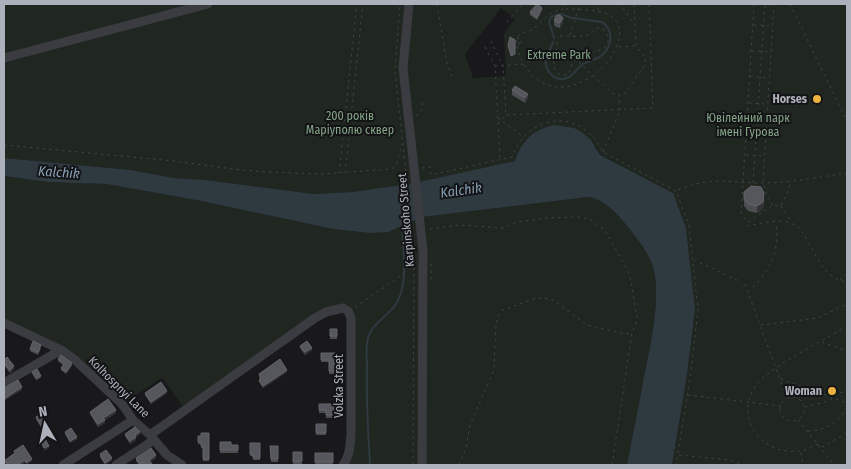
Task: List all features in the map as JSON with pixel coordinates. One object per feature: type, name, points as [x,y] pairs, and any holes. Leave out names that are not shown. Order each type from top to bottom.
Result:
[{"type":"street","points":[[4,58],[208,4]]},
{"type":"street","name":"Karpinskoho Street","points":[[409,4],[403,68],[423,226],[422,465]]},
{"type":"street","points":[[116,465],[315,318],[326,312],[346,310]]},
{"type":"street","name":"Volzka Street","points":[[343,465],[347,460],[351,434],[351,318],[346,310]]},
{"type":"street","name":"Kolhospnyi Lane","points":[[4,323],[61,350],[104,386],[122,404],[133,420],[152,437],[167,455],[182,465]]},
{"type":"street","points":[[4,332],[13,327]]},
{"type":"street","points":[[4,382],[61,350]]},
{"type":"street","points":[[63,465],[133,420]]},
{"type":"path","points":[[339,174],[357,4]]},
{"type":"path","points":[[344,173],[363,4]]},
{"type":"path","points":[[437,4],[447,64],[453,79]]},
{"type":"path","points":[[507,22],[523,4]]},
{"type":"path","points":[[563,4],[566,9]]},
{"type":"path","points":[[570,36],[580,4]]},
{"type":"path","points":[[598,11],[599,4]]},
{"type":"path","points":[[618,4],[629,15],[635,26]]},
{"type":"path","points":[[557,52],[569,51],[615,95],[624,94],[644,68],[646,60],[636,46],[634,4]]},
{"type":"path","points":[[498,124],[506,115],[653,108],[649,4]]},
{"type":"path","points":[[754,4],[741,214],[748,222],[773,205],[780,206],[792,223],[801,230],[826,270],[832,276],[847,282]]},
{"type":"path","points":[[753,183],[765,4]]},
{"type":"path","points":[[773,205],[763,183],[774,4]]},
{"type":"path","points":[[790,4],[847,121]]},
{"type":"path","points":[[566,9],[598,11],[609,14],[616,21],[619,32],[618,47],[602,69],[593,76],[572,86],[550,86],[535,78],[524,64],[518,52],[516,39],[520,34],[535,27],[550,13],[566,9]]},
{"type":"path","points":[[753,25],[773,26]]},
{"type":"path","points":[[557,38],[558,36],[587,35],[598,28],[605,30],[608,36],[608,41],[604,48],[576,59],[569,73],[562,75],[555,70],[554,64],[557,42]]},
{"type":"path","points":[[516,39],[519,38],[520,45],[520,38],[522,39]]},
{"type":"path","points":[[491,40],[503,66],[506,115]]},
{"type":"path","points":[[618,47],[636,46]]},
{"type":"path","points":[[485,47],[495,66],[500,160]]},
{"type":"path","points":[[751,50],[771,52]]},
{"type":"path","points":[[495,66],[524,64],[544,51],[554,56]]},
{"type":"path","points":[[646,60],[651,60]]},
{"type":"path","points":[[750,76],[770,78]]},
{"type":"path","points":[[603,152],[620,110],[619,96]]},
{"type":"path","points":[[748,103],[768,104]]},
{"type":"path","points":[[497,117],[523,136]]},
{"type":"path","points":[[417,172],[430,167],[431,175],[512,157],[516,146],[523,136],[539,125],[558,121],[568,122],[586,129],[599,144],[603,152],[676,191],[689,226],[698,310],[676,465]]},
{"type":"path","points":[[746,128],[766,130]]},
{"type":"path","points":[[4,145],[174,161],[233,169],[339,174],[392,169],[396,165],[402,143]]},
{"type":"path","points":[[745,155],[765,156]]},
{"type":"path","points":[[676,191],[692,184],[704,182],[763,183],[847,174]]},
{"type":"path","points":[[780,206],[787,194],[791,180]]},
{"type":"path","points":[[423,226],[460,225],[499,228],[517,222],[545,218],[580,217],[597,223],[605,230],[630,276],[637,317],[632,333],[612,465]]},
{"type":"path","points":[[747,226],[776,222],[792,223]]},
{"type":"path","points":[[753,287],[767,271],[773,258],[777,236],[776,222]]},
{"type":"path","points":[[413,465],[414,240]]},
{"type":"path","points":[[693,259],[739,281]]},
{"type":"path","points":[[346,310],[398,278],[414,262]]},
{"type":"path","points":[[840,280],[847,274]]},
{"type":"path","points":[[745,284],[787,399]]},
{"type":"path","points":[[459,465],[466,448],[470,426],[486,392],[495,366],[496,324],[498,316],[503,310],[536,298],[545,298],[553,300],[587,325],[625,334],[632,333]]},
{"type":"path","points":[[760,325],[818,318],[847,304]]},
{"type":"path","points":[[818,444],[801,452],[781,452],[764,442],[752,427],[749,402],[758,382],[768,373],[842,329]]},
{"type":"path","points":[[821,342],[847,351]]},
{"type":"path","points":[[780,378],[847,403]]},
{"type":"path","points":[[804,408],[833,398],[839,392],[847,394]]},
{"type":"path","points":[[687,395],[781,406]]},
{"type":"path","points":[[796,398],[803,403],[804,412],[798,420],[789,420],[782,415],[781,406],[787,399],[796,398]]},
{"type":"path","points":[[807,431],[819,430],[830,426],[840,418],[847,408]]},
{"type":"path","points":[[798,420],[834,465]]},
{"type":"path","points":[[820,448],[847,433]]},
{"type":"path","points":[[801,452],[803,465]]},
{"type":"path","points":[[678,455],[730,460],[744,465]]},
{"type":"green space","name":"200 років Маріуполю сквер","points":[[4,4],[409,4],[404,56],[413,184],[352,192],[314,194],[205,180],[174,178],[131,170],[4,158]]},
{"type":"green space","name":"Ювілейний парк імені Гурова","points":[[412,4],[847,4],[847,465],[672,465],[687,375],[695,310],[673,193],[600,155],[596,147],[518,152],[515,161],[419,183],[407,67]],"holes":[[[501,8],[515,19],[504,34],[506,76],[473,78],[465,54]]]},
{"type":"green space","points":[[4,176],[48,182],[106,184],[201,201],[333,229],[369,233],[417,218],[419,238],[419,465],[343,465],[347,460],[348,311],[335,309],[185,409],[162,378],[122,404],[75,360],[4,323]]},
{"type":"green space","points":[[588,197],[605,204],[623,221],[638,239],[647,254],[655,277],[656,307],[654,323],[627,465],[424,465],[422,217]]},
{"type":"water","name":"Kalchik","points":[[555,125],[574,128],[583,133],[590,139],[600,155],[673,193],[686,228],[695,310],[687,375],[672,465],[627,465],[654,323],[656,307],[655,277],[650,259],[638,239],[614,212],[594,198],[588,197],[422,217],[388,232],[369,233],[333,229],[201,201],[106,184],[48,182],[4,176],[4,158],[131,170],[174,178],[205,180],[314,194],[352,192],[415,183],[515,161],[525,141],[541,129]]},
{"type":"building","points":[[537,4],[542,8],[537,18],[530,12]]},
{"type":"building","points":[[557,15],[563,18],[560,23],[554,20]]},
{"type":"building","points":[[510,37],[515,40],[515,54],[511,56],[508,45]]},
{"type":"building","points":[[515,86],[528,94],[525,98],[512,90]]},
{"type":"building","points":[[751,186],[761,187],[764,193],[763,202],[757,206],[748,204],[744,199],[744,192]]},
{"type":"building","points":[[330,329],[337,329],[337,336],[330,336]]},
{"type":"building","points":[[33,341],[41,345],[38,352],[30,349]]},
{"type":"building","points":[[307,341],[312,348],[305,352],[300,346]]},
{"type":"building","points":[[321,353],[335,353],[335,363],[340,363],[340,371],[329,371],[329,360],[321,360]]},
{"type":"building","points":[[61,355],[72,363],[66,372],[61,368],[64,364],[58,359]]},
{"type":"building","points":[[7,357],[14,366],[10,370],[4,363]]},
{"type":"building","points":[[280,359],[287,370],[263,386],[259,380],[261,378],[259,374]]},
{"type":"building","points":[[37,369],[41,376],[36,379],[32,372]]},
{"type":"building","points":[[18,380],[22,387],[4,399],[4,388]]},
{"type":"building","points":[[161,382],[167,391],[151,402],[145,393]]},
{"type":"building","points":[[108,399],[116,410],[103,418],[105,420],[98,424],[90,412]]},
{"type":"building","points":[[319,404],[334,404],[334,415],[326,415],[326,410],[319,410]]},
{"type":"building","points":[[41,414],[47,424],[42,427],[36,417]]},
{"type":"building","points":[[316,424],[326,424],[326,433],[316,433]]},
{"type":"building","points":[[135,427],[140,432],[130,441],[125,434]]},
{"type":"building","points":[[71,428],[77,437],[70,441],[65,432]]},
{"type":"building","points":[[201,433],[209,433],[209,459],[203,459],[203,446],[201,446],[201,442],[198,442],[198,436],[201,436]]},
{"type":"building","points":[[44,437],[49,446],[44,448],[40,440]]},
{"type":"building","points":[[220,442],[231,442],[231,445],[238,445],[238,450],[220,450]]},
{"type":"building","points":[[250,443],[260,443],[260,458],[253,458],[253,454],[250,454]]},
{"type":"building","points":[[23,445],[32,459],[26,463],[25,460],[17,465],[6,465],[4,461]]},
{"type":"building","points":[[270,446],[278,446],[278,459],[271,459]]},
{"type":"building","points":[[151,448],[156,455],[149,460],[152,464],[145,465],[143,462],[140,464],[136,458]]},
{"type":"building","points":[[106,450],[112,458],[105,463],[100,454]]},
{"type":"building","points":[[293,452],[302,452],[302,461],[293,462]]},
{"type":"building","points":[[315,453],[333,453],[333,462],[315,462]]},
{"type":"waterway","points":[[553,42],[546,60],[547,68],[554,77],[564,79],[571,76],[583,64],[603,55],[609,45],[610,35],[609,30],[602,22],[572,18],[561,14],[551,17],[549,22],[554,38]]},
{"type":"waterway","points":[[370,465],[366,350],[371,330],[396,304],[403,286],[402,225]]},
{"type":"place","name":"Horses","points":[[817,99]]},
{"type":"place","name":"Woman","points":[[832,391]]},
{"type":"park label","name":"Extreme Park","points":[[559,55]]}]
